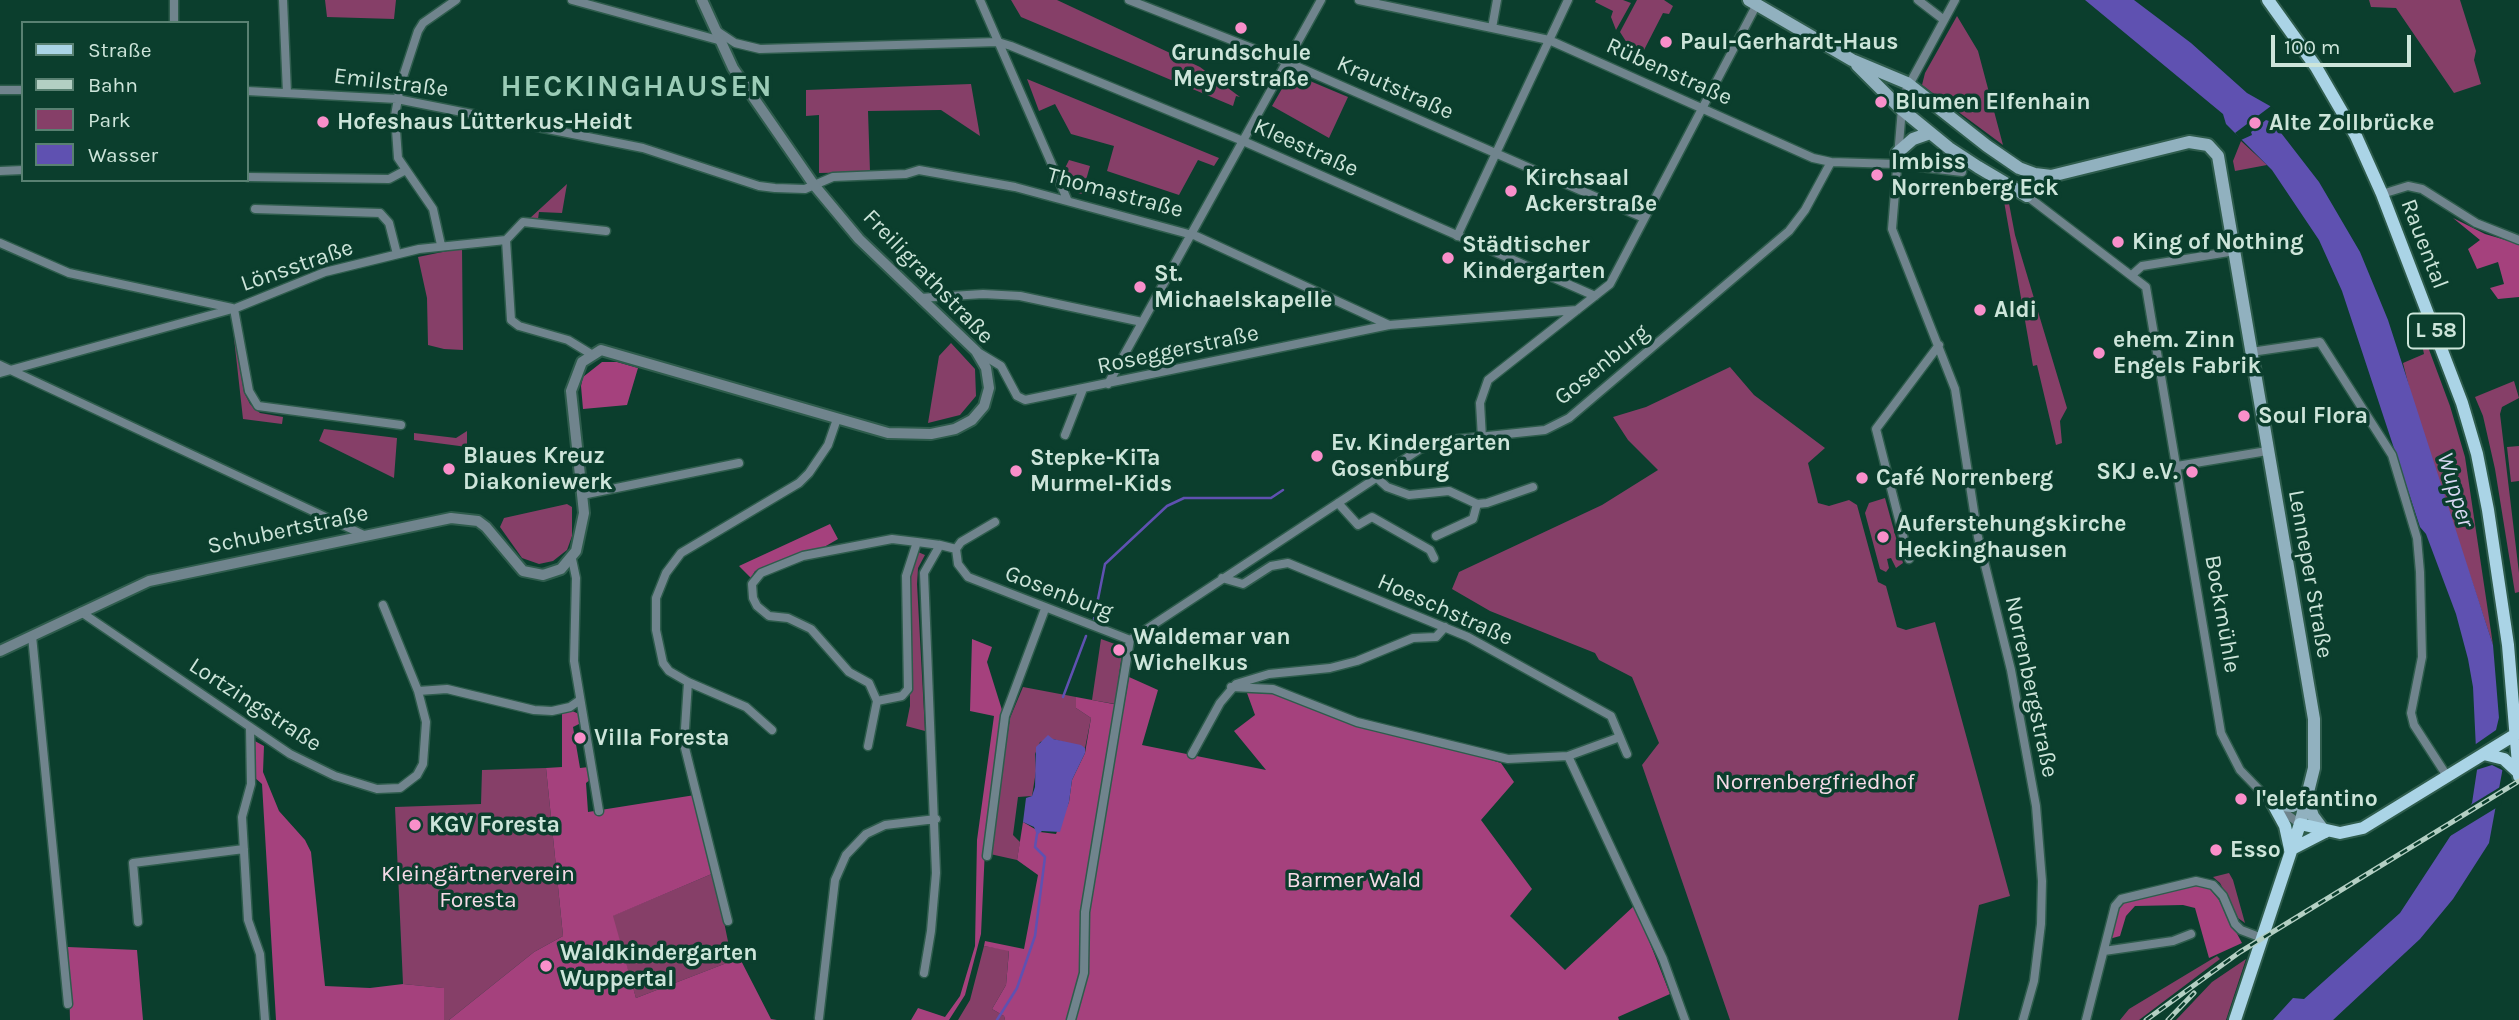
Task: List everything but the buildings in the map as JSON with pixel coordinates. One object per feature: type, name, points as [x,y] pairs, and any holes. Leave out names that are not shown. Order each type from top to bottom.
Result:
[{"type":"main road","name":"Rauental","points":[[2268,0],[2329,87],[2356,136],[2436,330],[2471,432],[2488,510],[2515,674],[2516,770]]},
{"type":"main road","points":[[1753,2],[1852,60],[1908,83],[1987,146],[2035,174],[2027,195],[1949,148],[1900,108],[1852,60]]},
{"type":"main road","points":[[1896,159],[1913,139],[1930,133]]},
{"type":"main road","name":"Lenneper Straße","points":[[2035,174],[2052,176],[2194,142],[2211,148],[2221,162],[2267,451],[2314,719],[2315,761],[2300,824],[2235,1020]]},
{"type":"main road","name":"Bockmühle","points":[[2300,824],[2326,832],[2346,833],[2362,828],[2514,735]]},
{"type":"main road","points":[[2484,754],[2516,770]]},
{"type":"main road","points":[[2307,799],[2313,816],[2326,832],[2290,850],[2285,826],[2273,804],[2292,806],[2307,799]]},
{"type":"street","points":[[174,0],[174,21]]},
{"type":"street","points":[[284,0],[287,93]]},
{"type":"street","points":[[441,245],[433,209],[406,170],[396,148],[397,99],[418,31],[456,0]]},
{"type":"street","points":[[572,0],[717,35],[760,49],[998,42]]},
{"type":"street","name":"Freiligrathstraße","points":[[591,354],[601,350],[618,353],[838,419],[903,435],[931,434],[964,425],[984,405],[989,388],[986,368],[976,351],[917,298],[859,239],[814,185],[750,96],[717,35],[702,0]]},
{"type":"street","points":[[980,0],[1067,199]]},
{"type":"street","name":"Krautstraße","points":[[1129,0],[1287,62],[1644,218]]},
{"type":"street","points":[[1108,384],[1321,0]]},
{"type":"street","name":"Rübenstraße","points":[[1359,0],[1549,40],[1813,158],[1831,162],[1896,159],[1962,172]]},
{"type":"street","points":[[1492,28],[1497,0]]},
{"type":"street","points":[[1457,236],[1568,0]]},
{"type":"street","points":[[1918,0],[1944,20]]},
{"type":"street","name":"Norrenbergstraße","points":[[1955,0],[1908,83],[1900,108],[1894,239],[1955,389],[1976,525],[2011,670],[2040,832],[2041,924],[2034,981],[2023,1020]]},
{"type":"street","points":[[1482,438],[1480,403],[1488,380],[1610,284],[1704,107],[1753,2]]},
{"type":"street","name":"Kleestraße","points":[[998,42],[1243,141],[1595,296]]},
{"type":"street","points":[[0,90],[21,90]]},
{"type":"street","name":"Emilstraße","points":[[248,91],[397,99],[643,148],[759,186],[793,190],[814,185]]},
{"type":"street","name":"Gosenburg","points":[[957,549],[958,564],[968,577],[1130,640],[1420,449],[1450,440],[1545,430],[1569,418],[1789,231],[1805,210],[1831,162]]},
{"type":"street","points":[[0,171],[21,170]]},
{"type":"street","points":[[248,177],[389,179],[406,170]]},
{"type":"street","name":"Thomastraße","points":[[814,185],[833,177],[906,174],[919,170],[1067,199],[1191,234],[1389,325]]},
{"type":"street","points":[[2382,194],[2408,186],[2422,189],[2476,223],[2519,240]]},
{"type":"street","name":"Bockmühle","points":[[2027,195],[2133,274],[2146,287],[2221,733],[2240,770],[2273,804],[2300,824]]},
{"type":"street","points":[[255,209],[380,213],[389,223],[397,254]]},
{"type":"street","name":"Lönsstraße","points":[[0,373],[235,309],[325,272],[441,245],[506,240],[523,222],[606,231]]},
{"type":"street","points":[[506,240],[511,320],[519,326],[568,340],[591,354],[576,371],[571,391],[582,495],[581,534],[572,559],[576,578],[574,660],[599,811]]},
{"type":"street","points":[[0,243],[40,263],[103,282],[235,309],[249,391],[258,406],[401,425]]},
{"type":"street","points":[[2133,274],[2141,266],[2235,251]]},
{"type":"street","points":[[917,298],[1020,296],[1142,322]]},
{"type":"street","name":"Roseggerstraße","points":[[976,351],[1002,366],[1020,399],[1108,384],[1389,325],[1577,310]]},
{"type":"street","points":[[2252,352],[2320,342],[2392,455],[2417,538],[2420,572],[2422,657],[2411,713],[2414,724],[2447,776]]},
{"type":"street","points":[[1909,559],[1876,429],[1939,345]]},
{"type":"street","points":[[0,365],[364,535]]},
{"type":"street","points":[[1065,435],[1083,389]]},
{"type":"street","points":[[772,730],[746,707],[674,675],[663,663],[654,607],[666,573],[692,544],[799,483],[821,458],[838,419]]},
{"type":"street","points":[[2177,466],[2267,451]]},
{"type":"street","points":[[582,495],[739,463]]},
{"type":"street","points":[[1376,477],[1387,487],[1409,495],[1449,491],[1477,504],[1533,487]]},
{"type":"street","points":[[1338,503],[1358,525],[1372,517],[1430,550],[1434,558]]},
{"type":"street","points":[[1436,536],[1473,519],[1477,504]]},
{"type":"street","name":"Schubertstraße","points":[[0,651],[149,582],[364,535],[464,518],[486,527],[523,570],[533,574],[553,573],[572,559]]},
{"type":"street","points":[[868,746],[877,701],[870,682],[849,673],[811,629],[788,618],[769,616],[757,606],[752,584],[761,573],[803,556],[874,541],[892,539],[957,549],[961,542],[995,522]]},
{"type":"street","points":[[877,701],[902,696],[908,689],[906,576],[917,542]]},
{"type":"street","points":[[924,973],[932,930],[936,819],[924,573],[940,545]]},
{"type":"street","name":"Hoeschstraße","points":[[1222,578],[1243,584],[1271,566],[1283,562],[1445,627],[1486,645],[1611,716],[1627,754]]},
{"type":"street","name":"Lortzingstraße","points":[[81,612],[290,754],[335,776],[377,789],[400,788],[417,775],[422,764],[426,722],[418,691],[383,605]]},
{"type":"street","points":[[987,856],[1005,716],[1045,609]]},
{"type":"street","points":[[1192,754],[1231,687],[1251,677],[1331,668],[1357,661],[1413,638],[1436,637],[1445,627]]},
{"type":"street","points":[[32,636],[68,1004]]},
{"type":"street","points":[[1071,1020],[1084,973],[1085,912],[1130,640]]},
{"type":"street","points":[[688,682],[684,744],[728,921]]},
{"type":"street","points":[[1231,687],[1273,690],[1357,722],[1508,759],[1568,756],[1620,737]]},
{"type":"street","points":[[418,691],[447,689],[534,710],[552,711],[570,707],[580,700]]},
{"type":"street","points":[[250,729],[251,784],[242,817],[248,920],[260,954],[265,1020]]},
{"type":"street","points":[[1568,756],[1594,818],[1663,959],[1685,1020]]},
{"type":"street","points":[[818,1018],[835,880],[846,855],[866,834],[885,825],[936,819]]},
{"type":"street","points":[[138,922],[133,863],[244,849]]},
{"type":"street","points":[[2086,1020],[2115,906],[2121,899],[2196,881],[2213,885],[2223,896],[2235,924],[2241,930],[2262,938]]},
{"type":"street","points":[[2104,951],[2173,941],[2191,934]]},
{"type":"green space","points":[[325,0],[396,0],[394,19],[327,17]]},
{"type":"green space","points":[[1011,0],[1057,0],[1200,67],[1240,97],[1236,96],[1233,106],[1021,17]]},
{"type":"green space","points":[[1623,0],[1631,3],[1616,30],[1611,17],[1613,11],[1595,2]]},
{"type":"green space","points":[[1637,0],[1664,0],[1673,6],[1669,14],[1663,13],[1644,50],[1627,43],[1620,32]]},
{"type":"green space","points":[[2369,0],[2460,0],[2476,51],[2474,60],[2481,84],[2454,93],[2396,8],[2371,7]]},
{"type":"green space","points":[[1957,16],[1978,51],[2003,145],[1922,85],[1925,73]]},
{"type":"green space","points":[[1291,73],[1348,97],[1329,138],[1272,106]]},
{"type":"green space","points":[[1027,79],[1219,158],[1214,166],[1198,160],[1179,195],[1107,171],[1114,146],[1071,134],[1055,104],[1039,111]]},
{"type":"green space","points":[[971,84],[980,136],[941,110],[868,111],[870,172],[819,173],[819,115],[806,116],[806,90]]},
{"type":"green space","points":[[2241,141],[2267,165],[2235,171],[2233,161]]},
{"type":"green space","points":[[1069,160],[1090,166],[1082,194],[1074,192],[1064,170]]},
{"type":"green space","points":[[567,184],[562,213],[539,212],[538,219],[529,219]]},
{"type":"green space","points":[[2002,190],[2007,193],[2015,235],[2067,408],[2060,421],[2062,443],[2056,445],[2037,365],[2033,366]]},
{"type":"green space","points":[[2453,218],[2485,234],[2519,244],[2519,297],[2498,299],[2490,288],[2504,284],[2498,262],[2477,269],[2468,249],[2480,240]]},
{"type":"green space","points":[[462,248],[463,350],[428,345],[427,298],[418,257]]},
{"type":"green space","points":[[2415,312],[2450,406],[2465,457],[2493,645],[2414,407],[2403,363],[2424,354]]},
{"type":"green space","points":[[233,329],[244,392],[250,404],[260,413],[283,417],[282,424],[243,419]]},
{"type":"green space","points":[[951,343],[975,369],[976,396],[960,415],[928,423],[939,356]]},
{"type":"green space","points":[[602,362],[617,362],[638,368],[627,405],[583,409],[583,377]]},
{"type":"green space","name":"Norrenbergfriedhof","points":[[1730,367],[1754,395],[1825,448],[1808,463],[1818,503],[1829,506],[1849,500],[1857,505],[1878,582],[1886,586],[1897,627],[1906,630],[1935,622],[2010,896],[1979,905],[1958,1020],[1730,1020],[1642,765],[1659,743],[1632,677],[1599,660],[1595,653],[1490,611],[1452,589],[1459,572],[1602,505],[1658,470],[1628,440],[1613,417],[1646,407]]},
{"type":"green space","points":[[2514,381],[2519,398],[2502,407],[2500,414],[2519,573],[2519,592],[2515,593],[2495,469],[2483,416],[2475,397]]},
{"type":"green space","points":[[324,429],[397,438],[394,478],[319,441]]},
{"type":"green space","points":[[467,431],[467,447],[414,440],[414,433],[456,438]]},
{"type":"green space","points":[[2519,446],[2519,481],[2511,482],[2507,447]]},
{"type":"green space","points":[[1885,498],[1903,563],[1896,568],[1891,558],[1887,559],[1889,568],[1886,572],[1880,569],[1865,513],[1869,503]]},
{"type":"green space","points":[[567,504],[572,507],[572,536],[567,550],[553,561],[539,564],[522,558],[500,527],[504,518]]},
{"type":"green space","points":[[830,524],[838,539],[819,550],[755,571],[751,578],[739,566]]},
{"type":"green space","points":[[918,552],[925,555],[918,568],[917,584],[925,731],[906,726],[910,706],[909,581]]},
{"type":"green space","points":[[972,639],[992,647],[987,662],[1002,710],[985,849],[981,934],[965,995],[949,1020],[911,1020],[918,1008],[945,1017],[960,996],[975,946],[977,840],[994,716],[970,711]]},
{"type":"green space","points":[[1101,639],[1123,647],[1115,704],[1092,700]]},
{"type":"green space","name":"Barmer Wald","points":[[1129,677],[1158,690],[1142,745],[1266,770],[1234,731],[1255,715],[1247,693],[1257,693],[1276,694],[1501,763],[1514,782],[1481,820],[1532,889],[1510,916],[1565,970],[1635,905],[1670,994],[1618,1017],[1619,1020],[1005,1020],[1004,1016],[992,1009],[1006,985],[1009,951],[984,946],[985,941],[1024,949],[1038,875],[1017,860],[1023,822],[1040,832],[1056,834],[1069,802],[1072,780],[1085,753],[1091,718],[1076,708],[1076,697],[1124,706]]},
{"type":"green space","points":[[1023,687],[1076,697],[1076,708],[1091,718],[1085,748],[1053,739],[1040,742],[1035,754],[1036,771],[1032,796],[1018,797],[1013,835],[1020,842],[1017,860],[990,854],[1010,718]]},
{"type":"green space","points":[[570,710],[579,714],[581,723],[573,727],[580,768],[589,767],[591,779],[586,783],[588,812],[695,795],[714,873],[613,916],[636,998],[737,959],[733,945],[771,1019],[777,1020],[449,1020],[534,952],[563,936],[546,768],[562,767],[562,712]]},
{"type":"green space","points":[[253,740],[264,746],[263,772],[279,811],[305,840],[311,852],[325,986],[370,988],[403,984],[444,988],[444,1020],[276,1020],[262,784],[254,777]]},
{"type":"green space","name":"Kleingärtnerverein Foresta","points":[[546,768],[563,936],[534,952],[449,1020],[444,1020],[443,988],[403,984],[395,807],[481,804],[482,770]]},
{"type":"green space","name":"Kleingärtnerverein Foresta","points":[[714,873],[732,961],[636,998],[612,916]]},
{"type":"green space","points":[[2229,873],[2245,923],[2238,918],[2220,883],[2213,877]]},
{"type":"green space","points":[[2195,884],[2210,889],[2219,900],[2242,943],[2209,958],[2195,908],[2183,905],[2135,906],[2126,916],[2120,936],[2109,939],[2120,906],[2132,898]]},
{"type":"green space","points":[[984,946],[1009,950],[1006,985],[992,1009],[1004,1016],[1005,1020],[958,1020],[970,1000]]},
{"type":"green space","points":[[68,947],[137,950],[143,1020],[70,1020]]},
{"type":"green space","points":[[2217,956],[2220,959],[2139,1020],[2120,1020],[2129,1009]]},
{"type":"green space","points":[[2246,959],[2226,1020],[2176,1020],[2212,982]]},
{"type":"water","points":[[2085,0],[2134,0],[2191,43],[2247,93],[2270,106],[2276,113],[2278,129],[2319,182],[2360,252],[2388,320],[2493,645],[2503,767],[2489,843],[2453,899],[2420,939],[2333,1020],[2273,1020],[2293,998],[2304,999],[2400,913],[2472,803],[2477,770],[2473,687],[2468,659],[2456,614],[2426,534],[2420,527],[2342,291],[2319,240],[2272,170],[2226,124],[2223,114]]},
{"type":"water","points":[[1048,735],[1053,739],[1081,745],[1085,748],[1085,753],[1072,780],[1060,832],[1042,831],[1037,835],[1034,827],[1023,822],[1026,798],[1032,796],[1035,787],[1036,747]]},
{"type":"pier","name":"Alte Zollbrücke","points":[[2271,106],[2276,112],[2269,121],[2266,120],[2251,132],[2252,135],[2241,140],[2235,133]]},
{"type":"pier","points":[[2501,709],[2504,709],[2506,772],[2492,765],[2473,771],[2473,746],[2496,730]]},
{"type":"pier","points":[[2505,784],[2501,805],[2447,838],[2464,809]]},
{"type":"waterway","points":[[1094,619],[1105,564],[1167,506],[1184,498],[1271,498],[1283,490]]},
{"type":"waterway","points":[[1063,697],[1086,636]]},
{"type":"waterway","points":[[997,1020],[1017,988],[1035,936],[1045,857],[1035,847],[1037,834]]},
{"type":"railway","points":[[2146,1020],[2240,952],[2519,781]]},
{"type":"railway","points":[[2168,1020],[2194,993]]},
{"type":"place","name":"Grundschule Meyerstraße","points":[[1241,28]]},
{"type":"place","name":"Paul-Gerhardt-Haus","points":[[1666,42]]},
{"type":"place","name":"Blumen Elfenhain","points":[[1881,102]]},
{"type":"place","name":"Hofeshaus Lütterkus-Heidt","points":[[323,122]]},
{"type":"place","name":"Alte Zollbrücke","points":[[2255,123]]},
{"type":"place","name":"Imbiss Norrenberg Eck","points":[[1877,175]]},
{"type":"place","name":"Kirchsaal Ackerstraße","points":[[1511,191]]},
{"type":"place","name":"King of Nothing","points":[[2118,242]]},
{"type":"place","name":"Städtischer Kindergarten","points":[[1448,258]]},
{"type":"place","name":"St. Michaelskapelle","points":[[1140,287]]},
{"type":"place","name":"Aldi","points":[[1980,310]]},
{"type":"place","name":"ehem. Zinn Engels Fabrik","points":[[2099,353]]},
{"type":"place","name":"Soul Flora","points":[[2244,416]]},
{"type":"place","name":"Ev. Kindergarten Gosenburg","points":[[1317,456]]},
{"type":"place","name":"Blaues Kreuz Diakoniewerk","points":[[449,469]]},
{"type":"place","name":"Stepke-KiTa Murmel-Kids","points":[[1016,471]]},
{"type":"place","name":"SKJ e.V.","points":[[2192,472]]},
{"type":"place","name":"Café Norrenberg","points":[[1862,478]]},
{"type":"place","name":"Auferstehungskirche Heckinghausen","points":[[1883,537]]},
{"type":"place","name":"Waldemar van Wichelkus","points":[[1119,650]]},
{"type":"place","name":"Villa Foresta","points":[[580,738]]},
{"type":"place","name":"l'elefantino","points":[[2241,799]]},
{"type":"place","name":"KGV Foresta","points":[[415,825]]},
{"type":"place","name":"Esso","points":[[2216,850]]},
{"type":"place","name":"Waldkindergarten Wuppertal","points":[[546,966]]},
{"type":"district","name":"HECKINGHAUSEN","points":[[637,87]]},
{"type":"water label","name":"Wupper","points":[[2455,490]]}]
